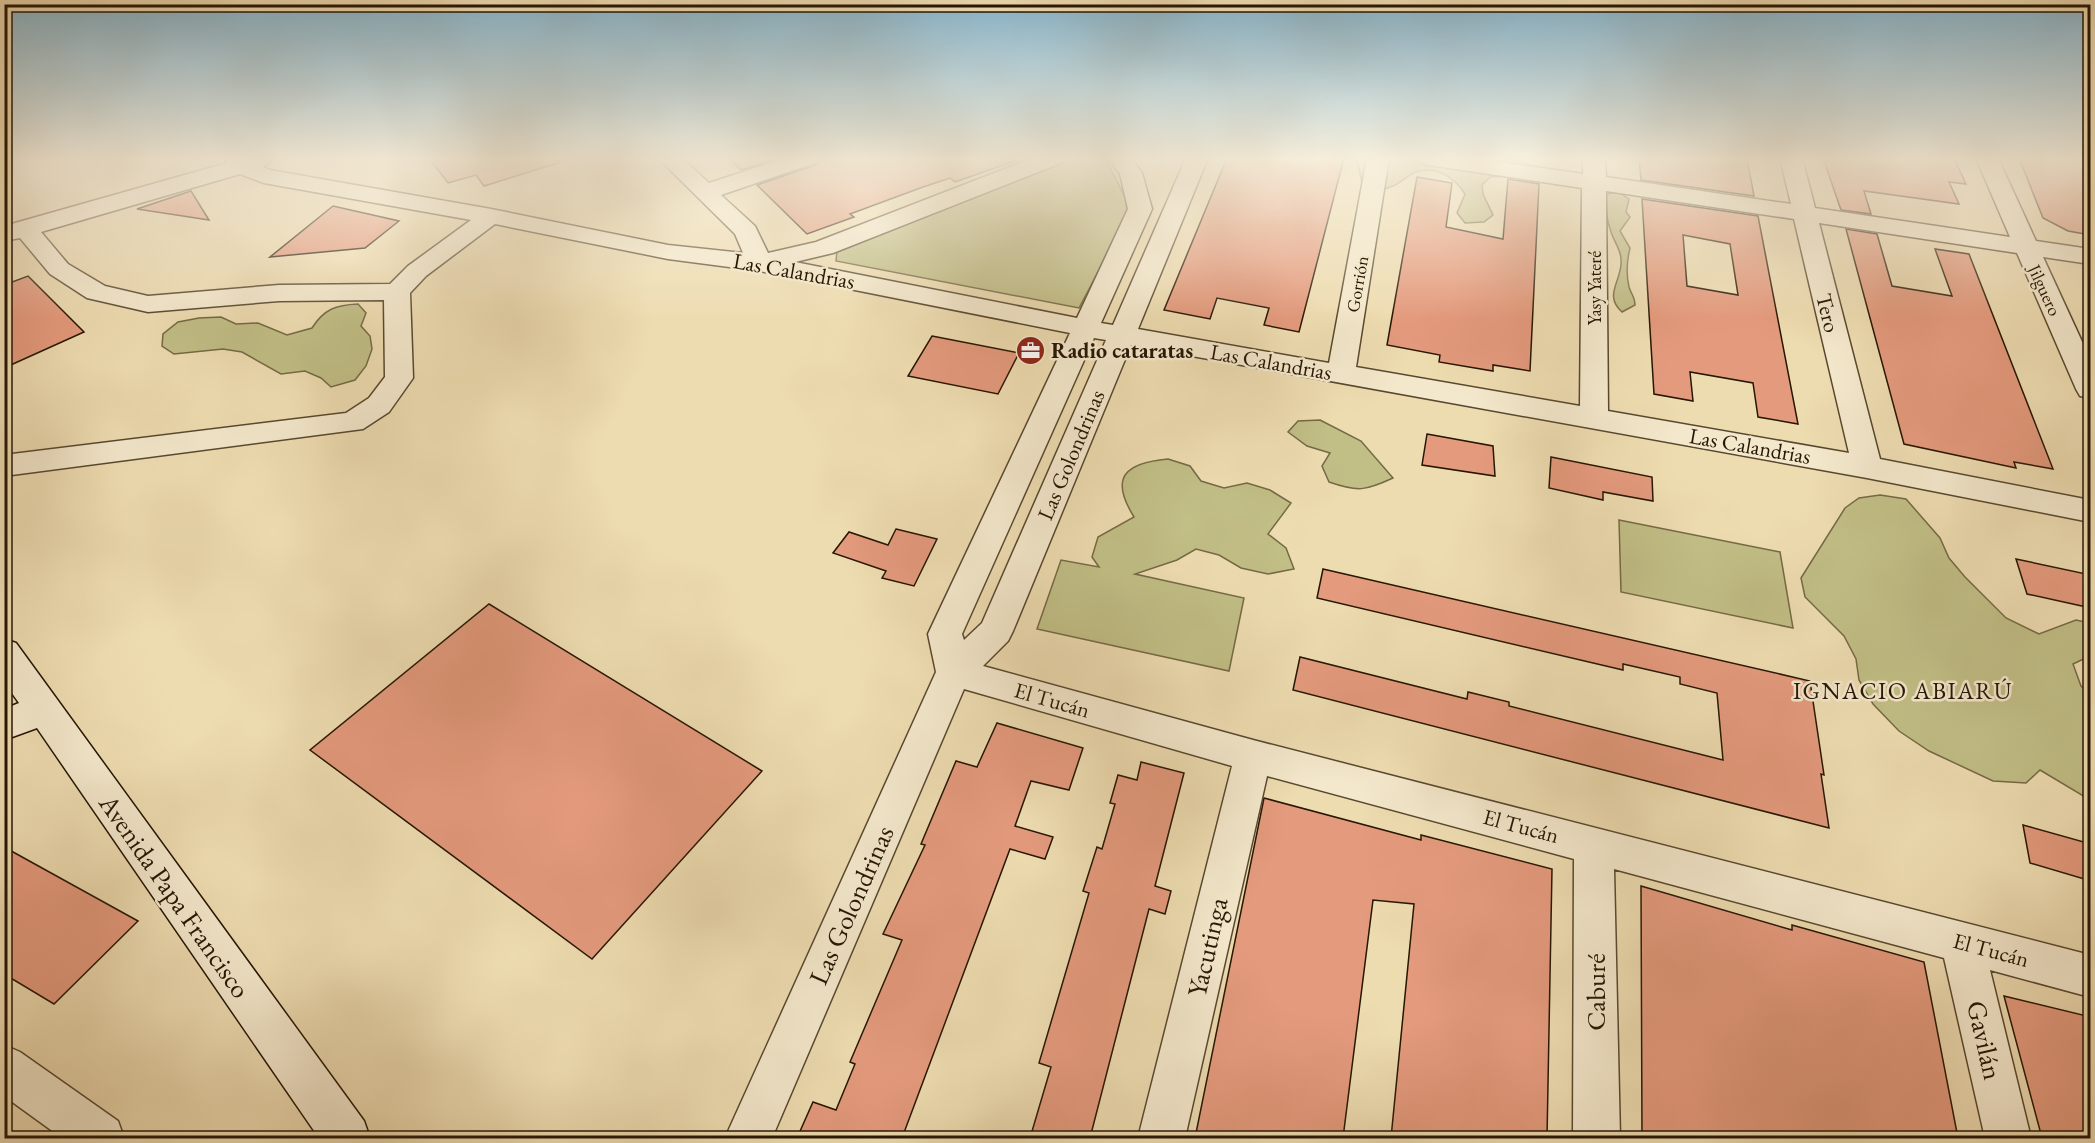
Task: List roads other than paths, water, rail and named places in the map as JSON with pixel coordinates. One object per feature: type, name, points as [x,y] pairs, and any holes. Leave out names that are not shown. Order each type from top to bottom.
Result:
[{"type":"street","points":[[14,232],[80,211]]},
{"type":"street","name":"Las Calandrias","points":[[465,211],[668,252],[760,263],[1122,335],[1867,467],[2091,511]]},
{"type":"street","points":[[726,211],[746,231],[760,263],[824,248],[917,211]]},
{"type":"street","name":"Las Golondrinas","points":[[954,672],[945,634],[1139,211]]},
{"type":"street","name":"Las Golondrinas","points":[[748,1138],[954,672],[996,631],[1174,211]]},
{"type":"street","name":"Gorrión","points":[[1341,375],[1369,211]]},
{"type":"street","name":"Yasy Yateré","points":[[1594,211],[1594,418]]},
{"type":"street","points":[[1790,211],[2091,256]]},
{"type":"street","name":"Jilguero","points":[[2010,211],[2091,389]]},
{"type":"street","name":"Tero","points":[[1803,214],[1867,467]]},
{"type":"street","points":[[4,466],[353,422],[380,405],[399,378],[397,292],[417,271],[491,216]]},
{"type":"street","points":[[14,232],[59,269],[96,292],[147,304],[279,293],[397,292]]},
{"type":"street","name":"Avenida Papa Francisco","points":[[4,653],[347,1138]]},
{"type":"street","name":"El Tucán","points":[[954,672],[1253,756],[2091,976]]},
{"type":"street","points":[[4,725],[43,710]]},
{"type":"street","name":"Yacutinga","points":[[1161,1138],[1253,756]]},
{"type":"street","name":"Caburé","points":[[1594,846],[1596,1138]]},
{"type":"street","name":"Gavilán","points":[[1962,942],[2008,1138]]},
{"type":"street","points":[[4,1068],[101,1138]]},
{"type":"place","name":"Radio cataratas","points":[[1030,350]]},
{"type":"district","name":"IGNACIO ABIARÚ","points":[[1903,690]]}]
